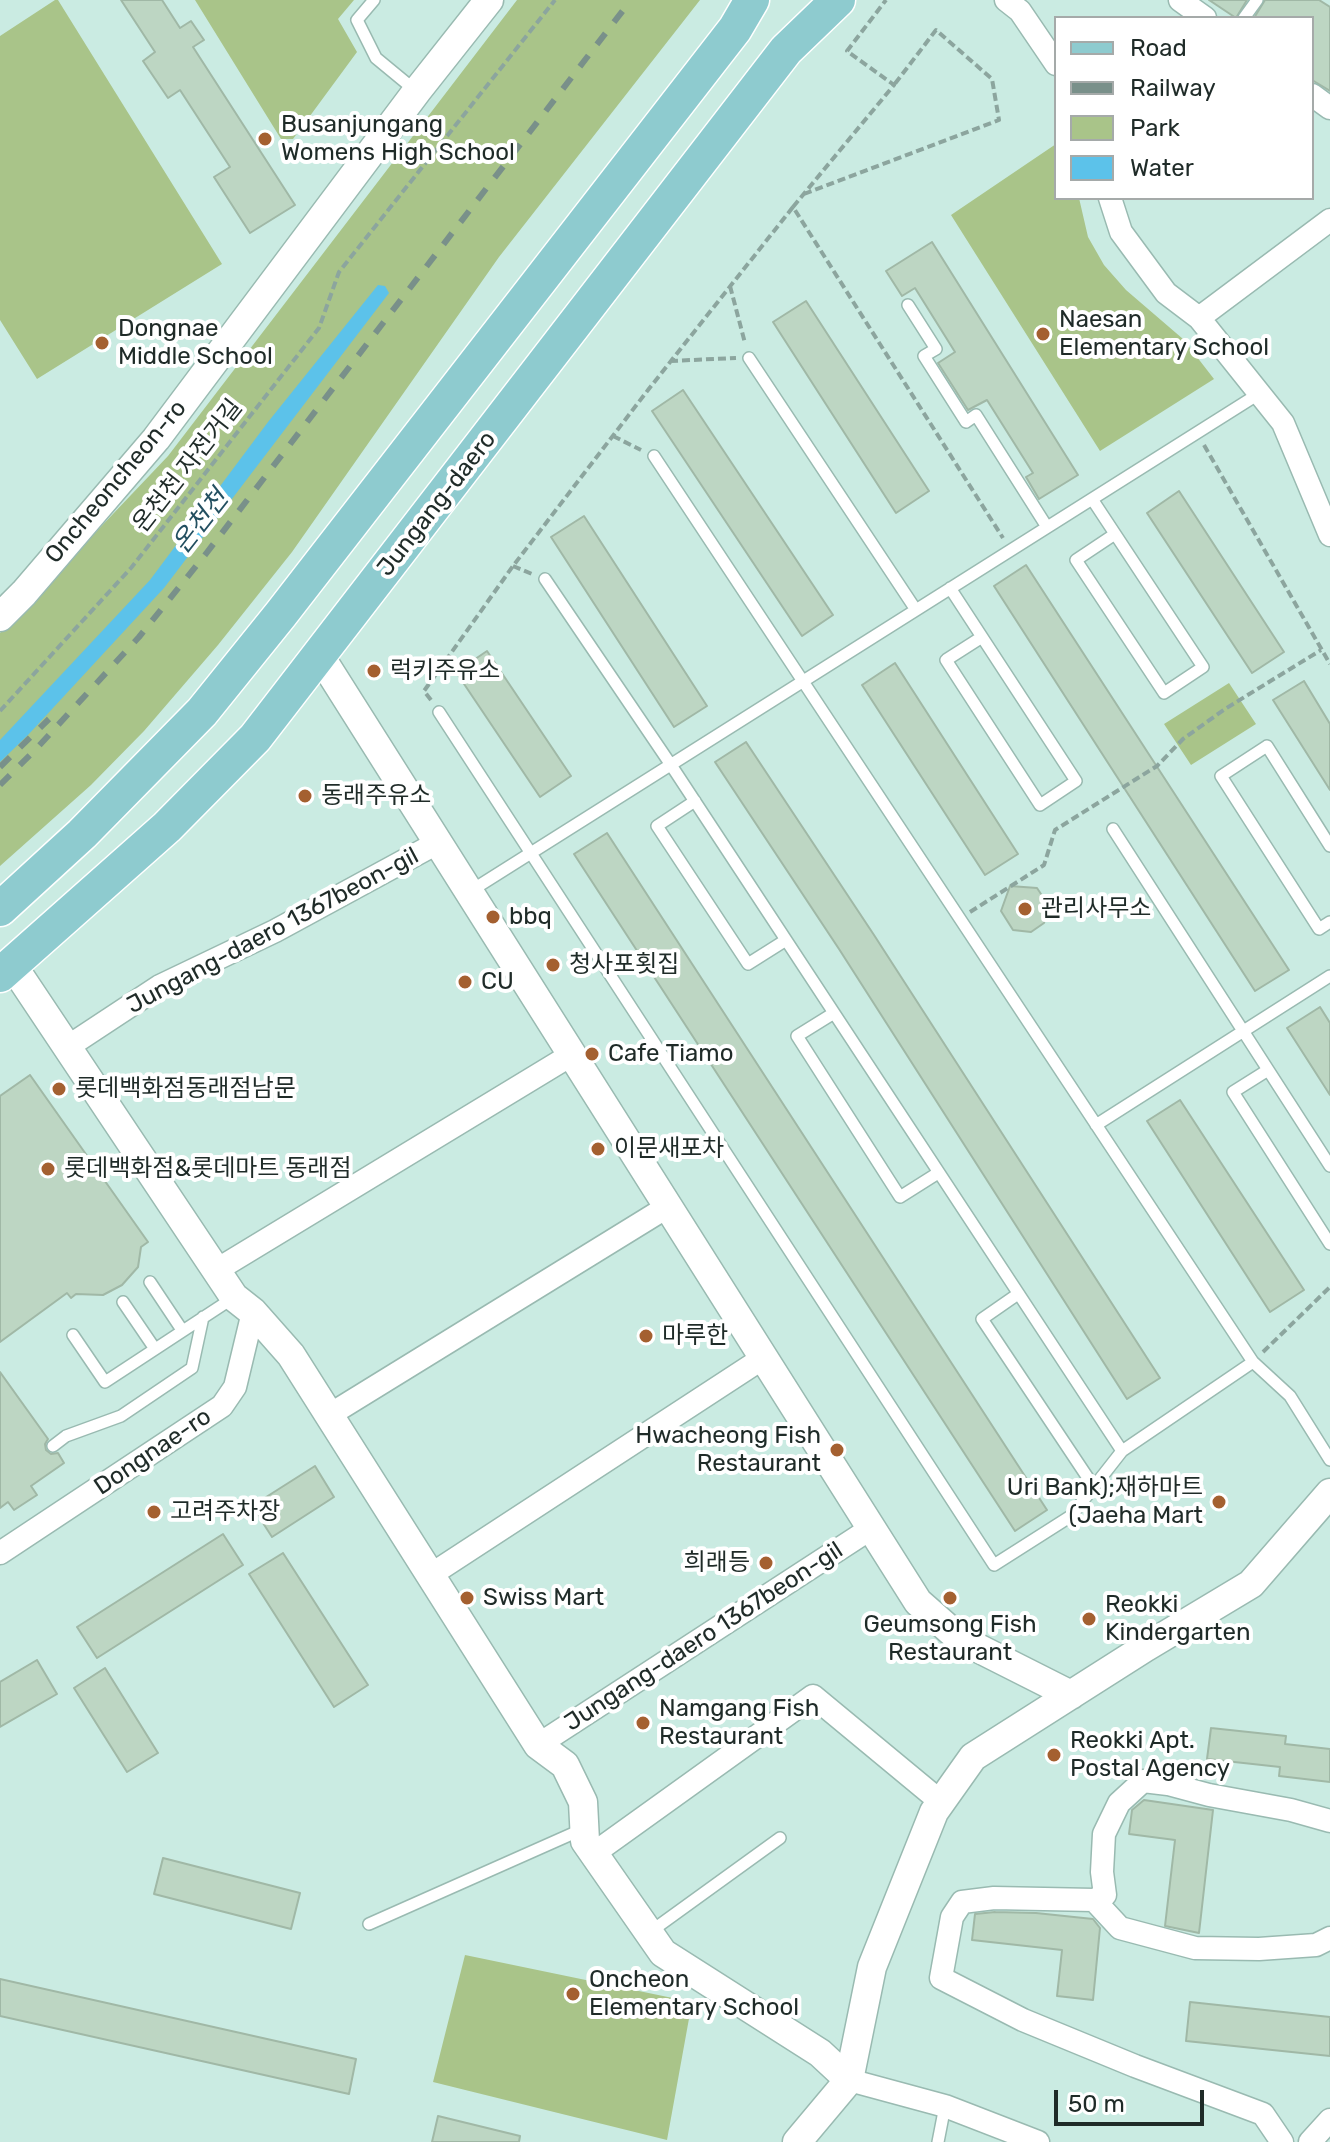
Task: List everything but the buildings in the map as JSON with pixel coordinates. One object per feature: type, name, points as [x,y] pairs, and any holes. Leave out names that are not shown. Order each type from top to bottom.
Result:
[{"type":"main road","points":[[0,909],[82,834],[202,712],[735,29],[752,0]]},
{"type":"main road","points":[[735,29],[766,0]]},
{"type":"main road","points":[[786,50],[817,0]]},
{"type":"main road","name":"Jungang-daero","points":[[7,970],[167,827],[255,738],[786,50],[838,0]]},
{"type":"street","name":"Oncheoncheon-ro","points":[[0,617],[156,439],[489,0]]},
{"type":"street","points":[[1180,0],[1202,16]]},
{"type":"street","points":[[1018,4],[1054,61]]},
{"type":"street","points":[[1111,200],[1121,232],[1166,293],[1199,318],[1283,423],[1330,535]]},
{"type":"street","points":[[1199,318],[1330,220]]},
{"type":"street","name":"Jungang-daero 1367beon-gil","points":[[320,656],[918,1602],[960,1639],[1071,1695]]},
{"type":"street","name":"Jungang-daero 1367beon-gil","points":[[69,1046],[160,986],[275,931],[437,843]]},
{"type":"street","points":[[7,970],[69,1046],[215,1271],[291,1355],[331,1414],[429,1576],[538,1745],[565,1765],[583,1802],[588,1841],[663,1953],[820,2053],[849,2080],[945,2106],[1038,2142]]},
{"type":"street","points":[[215,1271],[571,1055]]},
{"type":"street","points":[[331,1414],[667,1207]]},
{"type":"street","name":"Dongnae-ro","points":[[0,1553],[222,1406],[235,1387],[243,1305]]},
{"type":"street","points":[[429,1576],[763,1358]]},
{"type":"street","points":[[797,2142],[849,2080],[872,1967],[934,1812],[973,1757],[1251,1584],[1330,1493]]},
{"type":"street","name":"Jungang-daero 1367beon-gil","points":[[538,1745],[870,1529]]},
{"type":"street","points":[[588,1841],[813,1696],[941,1802]]},
{"type":"street","points":[[1282,2142],[1263,2114],[1023,2020],[941,1978],[952,1917],[962,1902],[994,1898],[1094,1900],[1105,1895],[1102,1872],[1104,1834],[1119,1803],[1143,1781],[1330,1821]]},
{"type":"street","points":[[1094,1900],[1120,1928],[1195,1948],[1259,1949],[1316,1945],[1330,1938]]},
{"type":"street","points":[[1310,2142],[1330,2120]]},
{"type":"lane","points":[[374,0],[357,20],[376,58],[417,91]]},
{"type":"lane","points":[[908,305],[936,349],[924,356],[966,422],[976,415],[1047,527]]},
{"type":"lane","points":[[749,358],[916,610]]},
{"type":"lane","points":[[468,893],[1260,393]]},
{"type":"lane","points":[[654,456],[1253,1362],[1290,1396],[1330,1460]]},
{"type":"lane","points":[[1092,499],[1203,667],[1164,693],[1076,560],[1115,534]]},
{"type":"lane","points":[[545,579],[695,801],[1122,1451]]},
{"type":"lane","points":[[950,588],[982,637],[1076,781],[1040,805],[946,660],[982,637]]},
{"type":"lane","points":[[439,712],[994,1565],[1071,1516],[1122,1451],[1253,1362]]},
{"type":"lane","points":[[1330,846],[1267,746],[1221,776],[1319,929],[1330,922]]},
{"type":"lane","points":[[695,801],[657,826],[748,964],[786,940]]},
{"type":"lane","points":[[1113,829],[1330,1166]]},
{"type":"lane","points":[[1096,1125],[1330,976]]},
{"type":"lane","points":[[834,1013],[797,1036],[900,1197],[938,1173]]},
{"type":"lane","points":[[1268,1070],[1233,1092],[1330,1244]]},
{"type":"lane","points":[[150,1282],[182,1330]]},
{"type":"lane","points":[[1018,1294],[982,1319],[1094,1487]]},
{"type":"lane","points":[[123,1302],[155,1349]]},
{"type":"lane","points":[[73,1335],[105,1382],[203,1317],[243,1305]]},
{"type":"lane","points":[[53,1446],[66,1436],[121,1416],[192,1368],[203,1317]]},
{"type":"lane","points":[[649,1933],[780,1838]]},
{"type":"lane","points":[[369,1924],[588,1841]]},
{"type":"lane","points":[[938,2142],[945,2106]]},
{"type":"path","name":"온천천 자전거길","points":[[0,711],[131,568],[319,328],[339,272],[555,0]]},
{"type":"path","points":[[886,0],[847,51],[894,85]]},
{"type":"path","points":[[439,712],[424,691],[513,566],[670,361],[793,207],[894,85],[936,30],[992,79],[999,120],[804,194]]},
{"type":"path","points":[[793,207],[1011,550]]},
{"type":"path","points":[[670,361],[749,358],[730,286]]},
{"type":"path","points":[[1197,433],[1330,664]]},
{"type":"path","points":[[613,436],[654,456]]},
{"type":"path","points":[[960,919],[1044,865],[1055,830],[1157,766],[1183,739],[1225,709],[1321,650]]},
{"type":"path","points":[[1253,1362],[1330,1287]]},
{"type":"green space","points":[[58,0],[222,264],[37,379],[0,320],[0,36]]},
{"type":"green space","points":[[195,0],[354,0],[338,19],[357,52],[293,139],[281,139]]},
{"type":"green space","points":[[517,0],[700,0],[499,257],[292,552],[218,645],[144,731],[91,785],[0,866],[0,633],[168,456]]},
{"type":"green space","points":[[1054,145],[1054,200],[1079,200],[1088,237],[1104,265],[1126,290],[1183,339],[1214,379],[1100,451],[951,215]]},
{"type":"green space","points":[[1229,683],[1256,724],[1191,765],[1164,724]]},
{"type":"green space","points":[[465,1955],[692,2002],[667,2140],[433,2082]]},
{"type":"water","name":"온천천","points":[[378,285],[385,286],[389,293],[164,588],[0,762],[0,740],[150,580],[268,422]]},
{"type":"railway","points":[[0,785],[139,637],[205,555],[631,0]]},
{"type":"railway","points":[[0,767],[49,719]]},
{"type":"place","name":"Busanjungang Womens High School","points":[[265,139]]},
{"type":"place","name":"Naesan Elementary School","points":[[1043,334]]},
{"type":"place","name":"Dongnae Middle School","points":[[102,343]]},
{"type":"place","name":"럭키주유소","points":[[374,671]]},
{"type":"place","name":"동래주유소","points":[[305,796]]},
{"type":"place","name":"관리사무소","points":[[1025,909]]},
{"type":"place","name":"bbq","points":[[493,917]]},
{"type":"place","name":"청사포횟집","points":[[553,965]]},
{"type":"place","name":"CU","points":[[465,982]]},
{"type":"place","name":"Cafe Tiamo","points":[[592,1054]]},
{"type":"place","name":"롯데백화점동래점남문","points":[[59,1089]]},
{"type":"place","name":"이문새포차","points":[[598,1149]]},
{"type":"place","name":"롯데백화점&롯데마트 동래점","points":[[48,1169]]},
{"type":"place","name":"마루한","points":[[646,1336]]},
{"type":"place","name":"Hwacheong Fish Restaurant","points":[[837,1450]]},
{"type":"place","name":"Uri Bank);재하마트 (Jaeha Mart","points":[[1219,1502]]},
{"type":"place","name":"고려주차장","points":[[154,1512]]},
{"type":"place","name":"희래등","points":[[766,1563]]},
{"type":"place","name":"Swiss Mart","points":[[467,1598]]},
{"type":"place","name":"Geumsong Fish Restaurant","points":[[950,1598]]},
{"type":"place","name":"Reokki Kindergarten","points":[[1089,1619]]},
{"type":"place","name":"Namgang Fish Restaurant","points":[[643,1723]]},
{"type":"place","name":"Reokki Apt. Postal Agency","points":[[1054,1755]]},
{"type":"place","name":"Oncheon Elementary School","points":[[573,1994]]}]
